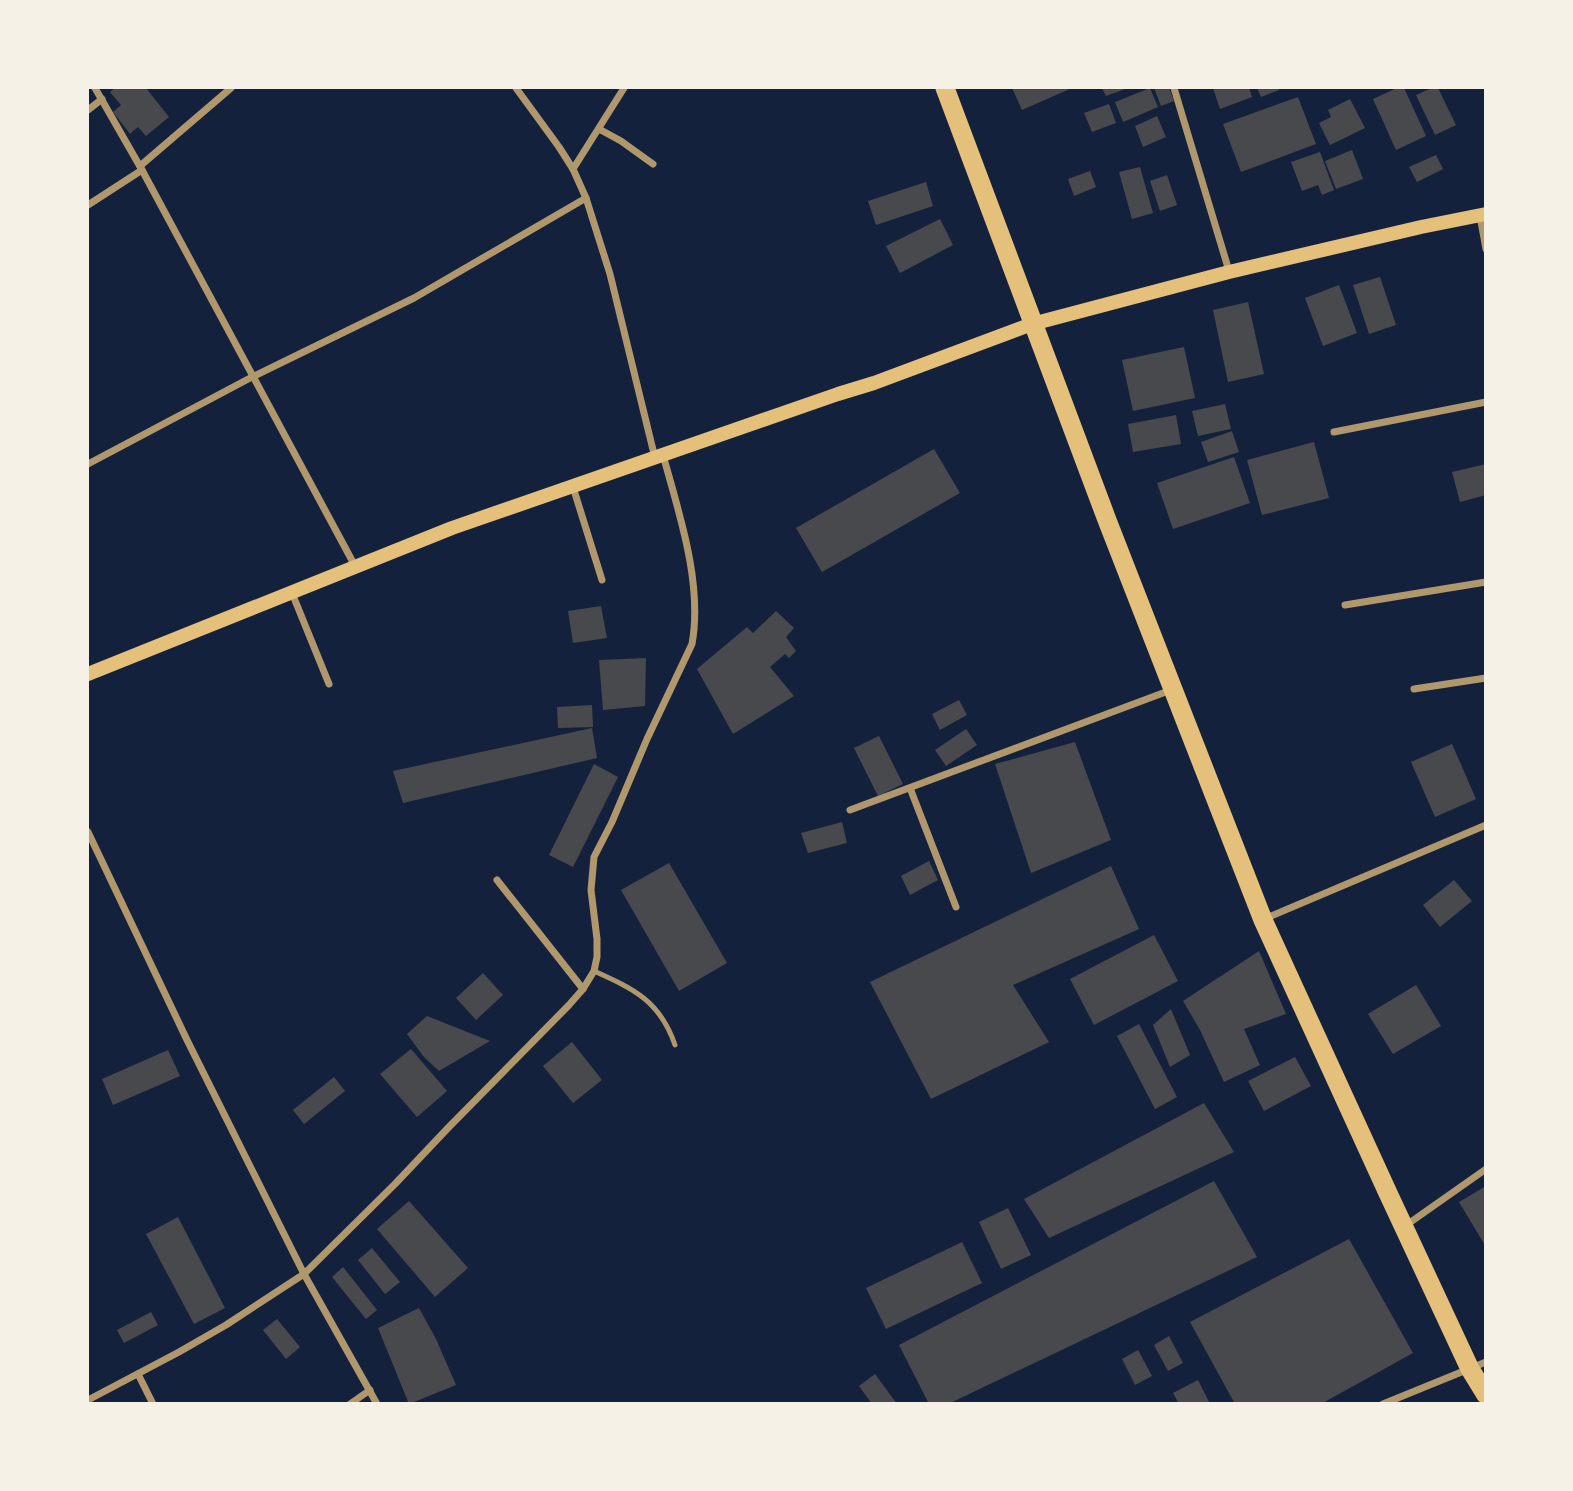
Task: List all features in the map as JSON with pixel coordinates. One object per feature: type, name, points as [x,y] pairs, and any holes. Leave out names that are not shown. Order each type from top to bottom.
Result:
[{"type":"highway","points":[[944,88],[1032,324],[1263,920],[1404,1226],[1478,1365],[1486,1395]]},
{"type":"main road","points":[[88,674],[452,528],[874,383],[1032,324],[1229,272],[1483,215]]},
{"type":"street","points":[[95,88],[141,168],[355,567]]},
{"type":"street","points":[[88,205],[141,168],[231,88]]},
{"type":"street","points":[[88,1400],[237,1318],[304,1274],[583,989],[594,971],[597,939],[591,890],[594,857],[692,644],[695,629],[689,556],[586,198],[573,169],[516,88]]},
{"type":"street","points":[[573,169],[624,88]]},
{"type":"street","points":[[1174,88],[1229,272]]},
{"type":"street","points":[[88,110],[102,99]]},
{"type":"street","points":[[599,129],[653,164]]},
{"type":"street","points":[[88,464],[252,377],[414,298],[586,198]]},
{"type":"street","points":[[1483,215],[1486,249]]},
{"type":"street","points":[[1334,432],[1486,402]]},
{"type":"street","points":[[573,486],[602,580]]},
{"type":"street","points":[[1345,605],[1486,582]]},
{"type":"street","points":[[292,593],[329,684]]},
{"type":"street","points":[[1414,689],[1486,678]]},
{"type":"street","points":[[850,810],[1172,689]]},
{"type":"street","points":[[910,788],[956,907]]},
{"type":"street","points":[[1263,920],[1486,825]]},
{"type":"street","points":[[88,832],[187,1040],[304,1274],[377,1404]]},
{"type":"street","points":[[498,880],[583,989]]},
{"type":"street","points":[[1404,1226],[1486,1169]]},
{"type":"street","points":[[1383,1404],[1478,1365]]},
{"type":"street","points":[[138,1374],[153,1404]]},
{"type":"street","points":[[350,1404],[370,1390]]},
{"type":"lane","points":[[594,971],[640,994],[671,1032],[675,1045]]},
{"type":"building","points":[[115,88],[146,88],[169,117],[146,136],[138,127],[130,134],[113,112],[121,105],[110,92]]},
{"type":"building","points":[[1012,88],[1072,88],[1022,110]]},
{"type":"building","points":[[1102,88],[1128,88],[1106,96]]},
{"type":"building","points":[[1150,88],[1158,107],[1123,122],[1115,102]]},
{"type":"building","points":[[1154,88],[1169,88],[1174,101],[1161,106]]},
{"type":"building","points":[[1213,88],[1249,88],[1252,97],[1220,109]]},
{"type":"building","points":[[1257,88],[1279,88],[1279,90],[1261,97]]},
{"type":"building","points":[[1397,88],[1404,88],[1426,136],[1396,150],[1373,99]]},
{"type":"building","points":[[1438,88],[1456,125],[1435,135],[1416,95]]},
{"type":"building","points":[[1298,97],[1316,144],[1241,172],[1223,124]]},
{"type":"building","points":[[1350,99],[1365,128],[1330,145],[1319,123],[1331,117],[1328,110]]},
{"type":"building","points":[[1109,104],[1116,123],[1092,132],[1084,113]]},
{"type":"building","points":[[1157,116],[1166,137],[1143,147],[1135,126]]},
{"type":"building","points":[[1352,150],[1363,179],[1336,189],[1325,161]]},
{"type":"building","points":[[1320,152],[1334,190],[1322,195],[1318,185],[1302,191],[1291,162]]},
{"type":"building","points":[[1436,155],[1443,169],[1417,182],[1409,167]]},
{"type":"building","points":[[1140,167],[1153,213],[1132,219],[1119,172]]},
{"type":"building","points":[[1090,171],[1096,187],[1074,196],[1068,179]]},
{"type":"building","points":[[1167,175],[1177,205],[1160,211],[1150,181]]},
{"type":"building","points":[[926,182],[933,206],[876,225],[868,201]]},
{"type":"building","points":[[940,219],[953,245],[900,273],[886,246]]},
{"type":"building","points":[[1380,277],[1396,325],[1369,334],[1353,285]]},
{"type":"building","points":[[1339,285],[1357,333],[1323,346],[1305,298]]},
{"type":"building","points":[[1248,302],[1264,374],[1228,382],[1213,310]]},
{"type":"building","points":[[1184,347],[1195,398],[1133,411],[1122,360]]},
{"type":"building","points":[[1225,404],[1231,429],[1198,436],[1192,411]]},
{"type":"building","points":[[1176,415],[1181,444],[1133,452],[1128,424]]},
{"type":"building","points":[[1232,431],[1239,452],[1208,462],[1201,442]]},
{"type":"building","points":[[1314,442],[1329,498],[1262,515],[1247,460]]},
{"type":"building","points":[[934,449],[960,493],[822,572],[796,528]]},
{"type":"building","points":[[1234,457],[1250,503],[1173,529],[1157,483]]},
{"type":"building","points":[[1486,464],[1486,495],[1460,502],[1452,472]]},
{"type":"building","points":[[601,606],[607,638],[573,643],[568,611]]},
{"type":"building","points":[[776,611],[794,628],[786,637],[796,651],[789,658],[785,654],[770,667],[794,696],[733,734],[697,669],[747,627],[753,633]]},
{"type":"building","points":[[646,658],[645,706],[603,710],[599,660]]},
{"type":"building","points":[[959,700],[967,715],[940,730],[932,714]]},
{"type":"building","points":[[592,705],[593,727],[558,728],[557,707]]},
{"type":"building","points":[[592,728],[597,758],[403,803],[393,771]]},
{"type":"building","points":[[966,729],[977,745],[946,766],[935,750]]},
{"type":"building","points":[[879,736],[903,784],[878,796],[854,748]]},
{"type":"building","points":[[1075,742],[1111,840],[1031,873],[995,764]]},
{"type":"building","points":[[1452,744],[1476,799],[1435,817],[1411,762]]},
{"type":"building","points":[[594,764],[618,777],[573,867],[549,855]]},
{"type":"building","points":[[842,822],[847,843],[808,853],[801,833]]},
{"type":"building","points":[[929,861],[938,880],[910,895],[901,876]]},
{"type":"building","points":[[669,863],[727,963],[679,991],[621,890]]},
{"type":"building","points":[[1111,866],[1139,929],[1013,985],[1049,1042],[931,1099],[870,982]]},
{"type":"building","points":[[1454,880],[1472,901],[1440,927],[1423,905]]},
{"type":"building","points":[[1154,935],[1178,981],[1094,1025],[1070,979]]},
{"type":"building","points":[[1259,951],[1286,1014],[1244,1029],[1260,1065],[1224,1082],[1183,1001]]},
{"type":"building","points":[[483,973],[503,995],[476,1020],[456,998]]},
{"type":"building","points":[[1416,985],[1441,1026],[1393,1054],[1368,1014]]},
{"type":"building","points":[[1171,1009],[1190,1055],[1170,1067],[1153,1025]]},
{"type":"building","points":[[427,1016],[490,1041],[439,1071],[424,1057],[407,1034]]},
{"type":"building","points":[[1139,1024],[1177,1097],[1155,1109],[1117,1036]]},
{"type":"building","points":[[572,1042],[602,1080],[573,1103],[543,1066]]},
{"type":"building","points":[[411,1049],[447,1091],[417,1117],[380,1074]]},
{"type":"building","points":[[168,1050],[180,1076],[113,1105],[102,1079]]},
{"type":"building","points":[[1295,1057],[1311,1086],[1264,1111],[1248,1081]]},
{"type":"building","points":[[334,1077],[345,1091],[304,1124],[293,1110]]},
{"type":"building","points":[[1204,1103],[1234,1152],[1049,1238],[1024,1199]]},
{"type":"building","points":[[1214,1181],[1257,1257],[948,1404],[929,1404],[899,1345]]},
{"type":"building","points":[[1486,1186],[1486,1247],[1459,1202]]},
{"type":"building","points":[[409,1201],[468,1268],[435,1297],[377,1229]]},
{"type":"building","points":[[1008,1208],[1031,1255],[1001,1269],[979,1222]]},
{"type":"building","points":[[178,1217],[225,1308],[194,1324],[146,1234]]},
{"type":"building","points":[[1349,1239],[1413,1353],[1321,1404],[1235,1404],[1190,1322]]},
{"type":"building","points":[[962,1242],[982,1283],[886,1329],[866,1288]]},
{"type":"building","points":[[372,1248],[400,1282],[385,1294],[358,1260]]},
{"type":"building","points":[[343,1267],[377,1310],[366,1319],[332,1277]]},
{"type":"building","points":[[419,1308],[456,1385],[409,1404],[378,1328]]},
{"type":"building","points":[[151,1312],[158,1325],[124,1343],[117,1330]]},
{"type":"building","points":[[277,1319],[300,1347],[286,1359],[263,1330]]},
{"type":"building","points":[[1169,1336],[1183,1363],[1168,1371],[1154,1345]]},
{"type":"building","points":[[1138,1350],[1152,1376],[1135,1385],[1122,1359]]},
{"type":"building","points":[[875,1374],[897,1404],[872,1404],[859,1386]]},
{"type":"building","points":[[1198,1380],[1210,1404],[1179,1404],[1173,1393]]}]
